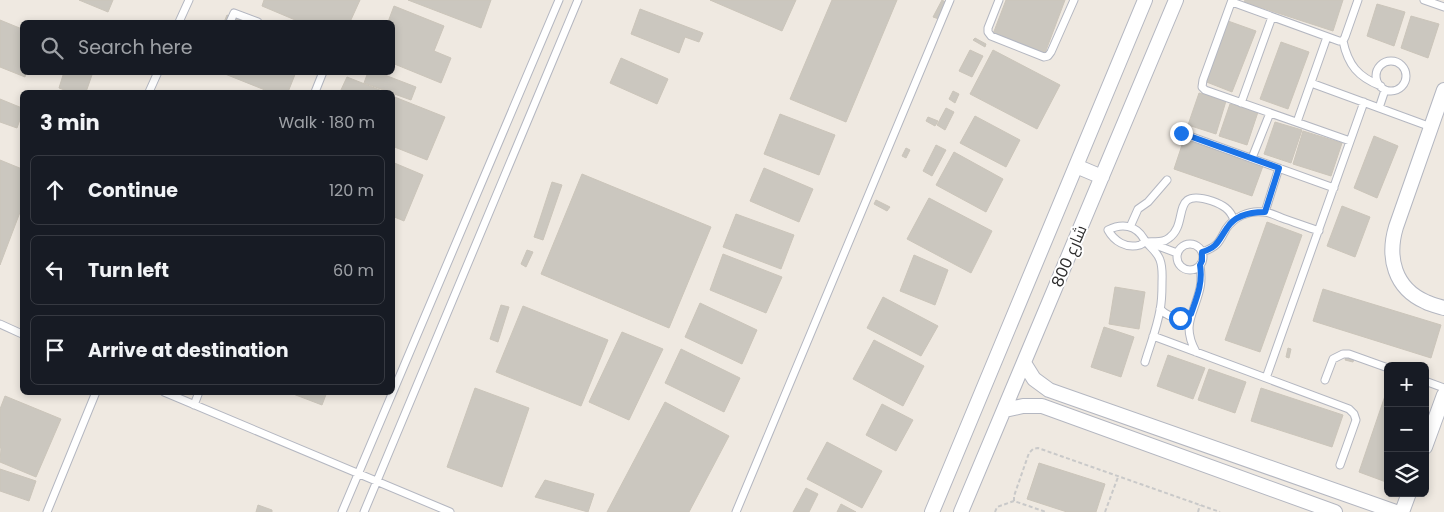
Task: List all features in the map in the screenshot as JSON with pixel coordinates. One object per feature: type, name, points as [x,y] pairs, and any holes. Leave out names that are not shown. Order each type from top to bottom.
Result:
[{"type":"street","name":"شارع 800","points":[[932,512],[1145,0]]},
{"type":"street","name":"شارع 800","points":[[961,512],[1176,0]]},
{"type":"street","points":[[1444,90],[1392,241],[1395,270],[1402,283],[1412,294],[1424,301],[1444,308]]},
{"type":"street","points":[[1076,166],[1102,178]]},
{"type":"street","points":[[1024,363],[1034,379],[1049,390],[1396,512]]},
{"type":"street","points":[[1429,440],[1436,427],[1444,395]]},
{"type":"street","points":[[1005,410],[1023,406],[1042,406],[1335,512]]},
{"type":"street","points":[[1276,490],[1283,472]]},
{"type":"street","points":[[1402,512],[1408,497]]},
{"type":"lane","points":[[180,20],[189,0]]},
{"type":"lane","points":[[395,387],[559,0]]},
{"type":"lane","points":[[364,512],[578,0]]},
{"type":"lane","points":[[736,512],[950,0]]},
{"type":"lane","points":[[999,0],[988,28],[991,36],[1044,57],[1048,56],[1074,0]]},
{"type":"lane","points":[[1358,0],[1343,41],[1345,53],[1355,69],[1369,82],[1383,88],[1395,91],[1404,85],[1406,75],[1402,66],[1397,63],[1387,62],[1379,68],[1376,78],[1383,88]]},
{"type":"lane","points":[[1424,0],[1444,7]]},
{"type":"lane","points":[[1343,41],[1232,1],[1202,87],[1350,141]]},
{"type":"lane","points":[[231,20],[234,12],[253,20]]},
{"type":"lane","points":[[1241,102],[1272,17]]},
{"type":"lane","points":[[1297,122],[1328,37]]},
{"type":"lane","points":[[151,90],[157,75]]},
{"type":"lane","points":[[316,90],[322,75]]},
{"type":"lane","points":[[1311,83],[1431,127]]},
{"type":"lane","points":[[1379,108],[1383,88]]},
{"type":"lane","points":[[1266,378],[1364,102]]},
{"type":"lane","points":[[1252,158],[1270,113]]},
{"type":"lane","points":[[1181,133],[1334,188]]},
{"type":"lane","points":[[1265,212],[1279,168]]},
{"type":"lane","points":[[1130,227],[1138,209],[1148,202],[1167,180]]},
{"type":"lane","points":[[1145,362],[1160,309],[1162,269],[1157,254],[1146,242],[1137,230],[1122,226],[1108,230],[1117,241],[1132,246],[1146,242],[1161,242],[1169,239],[1174,233],[1185,202],[1196,196],[1222,204],[1228,208],[1234,220]]},
{"type":"lane","points":[[1202,252],[1217,244],[1234,220],[1249,213],[1265,212],[1319,231]]},
{"type":"lane","points":[[1146,242],[1177,252]]},
{"type":"lane","points":[[1196,352],[1189,334],[1191,314],[1200,289],[1202,252],[1196,245],[1182,245],[1177,252],[1177,262],[1183,268],[1192,270],[1200,265]]},
{"type":"lane","points":[[1160,309],[1175,318],[1191,314]]},
{"type":"lane","points":[[0,325],[20,333]]},
{"type":"lane","points":[[1153,336],[1349,409],[1354,414],[1356,420],[1340,465]]},
{"type":"lane","points":[[1325,380],[1333,359],[1343,354],[1349,354],[1384,367]]},
{"type":"lane","points":[[1429,383],[1444,388]]},
{"type":"lane","points":[[47,512],[95,395]]},
{"type":"lane","points":[[171,395],[450,512]]},
{"type":"lane","points":[[194,405],[198,395]]},
{"type":"lane","points":[[342,512],[392,395]]},
{"type":"path","points":[[1014,501],[1029,453],[1033,449],[1038,448],[1220,512]]},
{"type":"path","points":[[1105,512],[1118,476]]},
{"type":"path","points":[[995,512],[996,507],[1014,501],[1046,512]]},
{"type":"path","points":[[1198,512],[1200,505]]},
{"type":"building","points":[[79,0],[113,0],[108,12]]},
{"type":"building","points":[[264,0],[360,0],[351,20],[295,20],[262,6]]},
{"type":"building","points":[[408,0],[491,0],[481,28]]},
{"type":"building","points":[[710,0],[796,0],[782,31]]},
{"type":"building","points":[[832,0],[897,0],[846,122],[790,99]]},
{"type":"building","points":[[942,0],[947,3],[939,19],[933,17]]},
{"type":"building","points":[[1006,0],[1065,0],[1045,53],[993,34]]},
{"type":"building","points":[[1245,0],[1343,0],[1333,31],[1244,2]]},
{"type":"building","points":[[1377,4],[1405,12],[1394,46],[1367,36]]},
{"type":"building","points":[[394,6],[444,26],[434,51],[451,58],[441,83],[395,64],[395,20],[389,20]]},
{"type":"building","points":[[640,9],[703,33],[699,42],[685,37],[679,53],[631,34]]},
{"type":"building","points":[[227,15],[241,20],[225,20]]},
{"type":"building","points":[[1411,16],[1439,24],[1428,58],[1401,48]]},
{"type":"building","points":[[0,20],[20,28],[20,75],[0,67]]},
{"type":"building","points":[[1228,21],[1256,31],[1232,92],[1204,81]]},
{"type":"building","points":[[975,38],[986,44],[985,47],[973,40]]},
{"type":"building","points":[[1281,42],[1309,52],[1288,109],[1260,99]]},
{"type":"building","points":[[970,50],[983,56],[972,77],[959,71]]},
{"type":"building","points":[[993,50],[1060,85],[1037,129],[970,94]]},
{"type":"building","points":[[621,58],[668,79],[657,104],[610,83]]},
{"type":"building","points":[[63,75],[92,75],[87,90],[64,90],[59,88]]},
{"type":"building","points":[[228,75],[295,75],[289,90],[265,90]]},
{"type":"building","points":[[367,75],[385,75],[416,87],[411,100],[395,94],[395,90],[383,90],[364,83]]},
{"type":"building","points":[[347,77],[380,90],[341,90]]},
{"type":"building","points":[[953,91],[959,94],[955,103],[949,99]]},
{"type":"building","points":[[1199,93],[1226,101],[1216,134],[1188,125]]},
{"type":"building","points":[[395,97],[445,117],[427,160],[395,147]]},
{"type":"building","points":[[0,99],[20,107],[20,120],[17,128],[0,122]]},
{"type":"building","points":[[1230,104],[1258,112],[1247,145],[1219,136]]},
{"type":"building","points":[[946,108],[954,112],[945,130],[937,125]]},
{"type":"building","points":[[780,114],[835,135],[819,175],[764,154]]},
{"type":"building","points":[[975,116],[1020,140],[1006,167],[960,143]]},
{"type":"building","points":[[928,117],[938,121],[935,126],[926,121]]},
{"type":"building","points":[[1275,122],[1302,130],[1291,163],[1264,154]]},
{"type":"building","points":[[1303,131],[1342,143],[1331,176],[1293,164]]},
{"type":"building","points":[[1374,136],[1398,146],[1377,198],[1354,188]]},
{"type":"building","points":[[1184,139],[1263,166],[1252,196],[1174,169]]},
{"type":"building","points":[[936,145],[946,150],[932,176],[923,171]]},
{"type":"building","points":[[906,148],[910,150],[906,158],[902,156]]},
{"type":"building","points":[[954,152],[1003,179],[986,212],[936,185]]},
{"type":"building","points":[[0,160],[20,168],[20,212],[0,265]]},
{"type":"building","points":[[395,163],[423,175],[404,221],[395,217]]},
{"type":"building","points":[[764,168],[813,189],[799,222],[750,201]]},
{"type":"building","points":[[582,174],[711,227],[669,328],[541,274]]},
{"type":"building","points":[[552,182],[562,185],[543,240],[534,237]]},
{"type":"building","points":[[929,198],[992,231],[971,273],[907,239]]},
{"type":"building","points":[[876,200],[890,207],[887,211],[874,204]]},
{"type":"building","points":[[1342,206],[1370,217],[1355,257],[1327,246]]},
{"type":"building","points":[[736,214],[794,235],[781,269],[723,247]]},
{"type":"building","points":[[1267,222],[1302,235],[1260,352],[1225,340]]},
{"type":"building","points":[[527,250],[533,252],[526,267],[521,264]]},
{"type":"building","points":[[723,254],[782,277],[766,313],[710,290]]},
{"type":"building","points":[[914,255],[948,270],[935,305],[900,291]]},
{"type":"building","points":[[1115,287],[1145,292],[1139,329],[1109,324]]},
{"type":"building","points":[[1323,289],[1441,325],[1431,358],[1313,321]]},
{"type":"building","points":[[883,297],[938,326],[921,356],[867,328]]},
{"type":"building","points":[[700,303],[757,330],[742,364],[685,337]]},
{"type":"building","points":[[501,305],[509,307],[498,342],[490,339]]},
{"type":"building","points":[[523,306],[608,340],[581,406],[496,372]]},
{"type":"building","points":[[1104,327],[1134,337],[1121,377],[1091,367]]},
{"type":"building","points":[[622,332],[663,349],[629,420],[589,402]]},
{"type":"building","points":[[874,340],[924,366],[903,406],[853,379]]},
{"type":"building","points":[[1288,348],[1291,349],[1289,358],[1286,357]]},
{"type":"building","points":[[681,349],[740,378],[724,412],[665,383]]},
{"type":"building","points":[[1168,355],[1205,368],[1193,399],[1157,386]]},
{"type":"building","points":[[1346,357],[1354,359],[1353,362],[1345,360]]},
{"type":"building","points":[[1209,369],[1246,382],[1235,413],[1198,400]]},
{"type":"building","points":[[475,388],[529,408],[502,487],[447,467]]},
{"type":"building","points":[[1261,388],[1343,415],[1332,447],[1251,421]]},
{"type":"building","points":[[296,395],[326,395],[322,405]]},
{"type":"building","points":[[5,396],[61,419],[36,477],[0,462],[0,409]]},
{"type":"building","points":[[1384,399],[1384,481],[1359,472]]},
{"type":"building","points":[[665,402],[729,436],[689,512],[607,512]]},
{"type":"building","points":[[882,404],[913,420],[896,451],[866,435]]},
{"type":"building","points":[[827,442],[882,471],[862,508],[807,479]]},
{"type":"building","points":[[1039,463],[1105,484],[1096,512],[1067,512],[1027,499]]},
{"type":"building","points":[[0,469],[36,481],[29,501],[0,491]]},
{"type":"building","points":[[545,480],[594,494],[588,512],[535,497]]},
{"type":"building","points":[[806,488],[818,494],[809,512],[793,512]]},
{"type":"building","points":[[841,504],[856,512],[837,512]]},
{"type":"building","points":[[258,505],[272,510],[272,512],[256,512]]},
{"type":"route","points":[[1180,318],[1191,314],[1200,289],[1202,252],[1217,244],[1227,228],[1243,214],[1265,212],[1279,168],[1181,133]]}]
